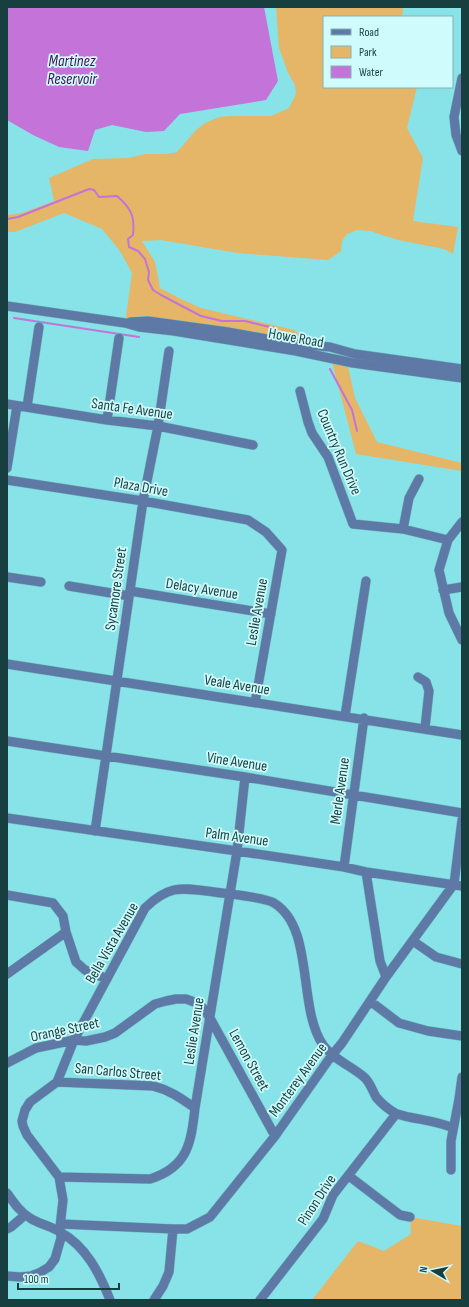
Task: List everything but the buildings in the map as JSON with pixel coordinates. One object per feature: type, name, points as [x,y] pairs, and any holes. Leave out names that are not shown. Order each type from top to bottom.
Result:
[{"type":"street","points":[[462,78],[454,118],[456,135],[462,151]]},
{"type":"street","name":"Howe Road","points":[[7,306],[125,323],[139,327],[174,331],[296,351],[353,363],[462,378]]},
{"type":"street","name":"Howe Road","points":[[125,323],[148,322],[174,324],[289,343],[330,347],[355,354],[462,369]]},
{"type":"street","points":[[27,407],[39,327]]},
{"type":"street","points":[[107,420],[119,338]]},
{"type":"street","name":"Sycamore Street","points":[[95,831],[143,501],[158,426],[169,351]]},
{"type":"street","name":"Country Run Drive","points":[[300,390],[308,422],[312,432],[328,457],[353,524],[403,529],[448,540]]},
{"type":"street","name":"Santa Fe Avenue","points":[[7,404],[107,420],[158,426],[253,445]]},
{"type":"street","points":[[7,468],[17,406]]},
{"type":"street","points":[[403,529],[409,498],[419,479]]},
{"type":"street","name":"Plaza Drive","points":[[7,480],[143,501],[248,520],[266,532]]},
{"type":"street","points":[[462,522],[448,540],[439,570],[449,613],[462,640]]},
{"type":"street","name":"Leslie Avenue","points":[[255,703],[282,550],[266,532]]},
{"type":"street","points":[[7,577],[41,582]]},
{"type":"street","points":[[345,716],[366,581]]},
{"type":"street","name":"Delacy Avenue","points":[[69,586],[270,614]]},
{"type":"street","points":[[443,590],[462,587]]},
{"type":"street","name":"Veale Avenue","points":[[7,664],[462,734]]},
{"type":"street","points":[[418,676],[426,682],[429,691],[425,728]]},
{"type":"street","name":"Merle Avenue","points":[[344,867],[364,718]]},
{"type":"street","name":"Vine Avenue","points":[[7,741],[354,794],[462,813]]},
{"type":"street","name":"Leslie Avenue","points":[[59,1177],[150,1178],[162,1175],[179,1162],[188,1149],[192,1137],[195,1108],[237,851],[245,777]]},
{"type":"street","name":"Palm Avenue","points":[[8,819],[237,851],[458,885]]},
{"type":"street","name":"Monterey Avenue","points":[[61,1228],[187,1229],[210,1217],[275,1136],[342,1043],[386,977],[458,885],[462,820]]},
{"type":"street","points":[[366,872],[380,961],[386,977]]},
{"type":"street","name":"Bella Vista Avenue","points":[[57,1082],[74,1040],[145,908],[165,892],[182,888],[229,894],[274,903],[286,914],[291,921],[302,955],[309,1007],[314,1026],[324,1046],[332,1055],[364,1077],[379,1100],[396,1114]]},
{"type":"street","points":[[7,895],[53,903],[63,916],[66,932],[76,962],[85,970],[107,979]]},
{"type":"street","points":[[7,974],[66,932]]},
{"type":"street","points":[[413,941],[436,957],[462,964]]},
{"type":"street","name":"Orange Street","points":[[7,1063],[36,1048],[74,1040],[86,1041],[105,1037],[115,1033],[155,1004],[176,999],[186,999],[197,1003],[203,1008],[210,1018]]},
{"type":"street","points":[[370,1001],[399,1023],[428,1031],[462,1036]]},
{"type":"street","name":"Lemon Street","points":[[210,1018],[275,1136]]},
{"type":"street","points":[[450,1170],[450,1141],[459,1099],[462,1076]]},
{"type":"street","points":[[7,1276],[31,1276],[49,1267],[55,1259],[61,1238],[64,1200],[59,1177],[27,1135],[22,1121],[25,1110],[30,1102],[57,1082]]},
{"type":"street","name":"San Carlos Street","points":[[57,1082],[158,1087],[173,1093],[195,1108]]},
{"type":"street","points":[[396,1114],[453,1128]]},
{"type":"street","name":"Pinon Drive","points":[[260,1300],[323,1219],[333,1195],[396,1114]]},
{"type":"street","points":[[349,1176],[400,1215],[410,1217]]},
{"type":"street","points":[[7,1193],[17,1208],[30,1219],[61,1228],[72,1239],[90,1258],[105,1286],[110,1300]]},
{"type":"street","points":[[7,1229],[12,1227],[24,1214]]},
{"type":"street","points":[[154,1300],[163,1286],[169,1272],[173,1229]]},
{"type":"green space","points":[[276,7],[403,7],[402,16],[323,16],[323,88],[417,88],[407,128],[423,158],[413,221],[458,227],[453,254],[444,249],[398,240],[370,231],[357,230],[347,234],[342,241],[341,251],[328,260],[237,253],[161,240],[142,241],[155,262],[160,288],[201,308],[294,330],[313,345],[125,323],[132,273],[120,251],[102,229],[64,213],[15,232],[7,232],[7,215],[22,213],[54,201],[49,178],[93,159],[128,158],[145,154],[166,154],[177,152],[196,130],[205,123],[219,117],[271,116],[289,108],[296,94],[295,85],[288,73],[279,48]]},
{"type":"green space","points":[[331,358],[347,362],[355,398],[377,442],[462,463],[462,471],[356,454]]},
{"type":"green space","points":[[410,1217],[462,1226],[462,1300],[312,1300],[358,1241],[384,1251],[411,1234]]},
{"type":"water","name":"Martinez Reservoir","points":[[7,7],[264,7],[278,81],[266,100],[180,114],[164,131],[146,132],[112,125],[95,130],[88,151],[59,147],[33,135],[7,120]]},
{"type":"waterway","points":[[7,219],[18,217],[89,189],[94,190],[99,197],[117,196],[126,204],[133,217],[133,235],[128,239],[129,247],[138,251],[145,259],[149,272],[148,280],[153,290],[201,316],[222,321],[245,321],[274,328]]},
{"type":"waterway","points":[[14,318],[139,337]]},
{"type":"waterway","points":[[330,369],[352,410],[357,431]]}]
